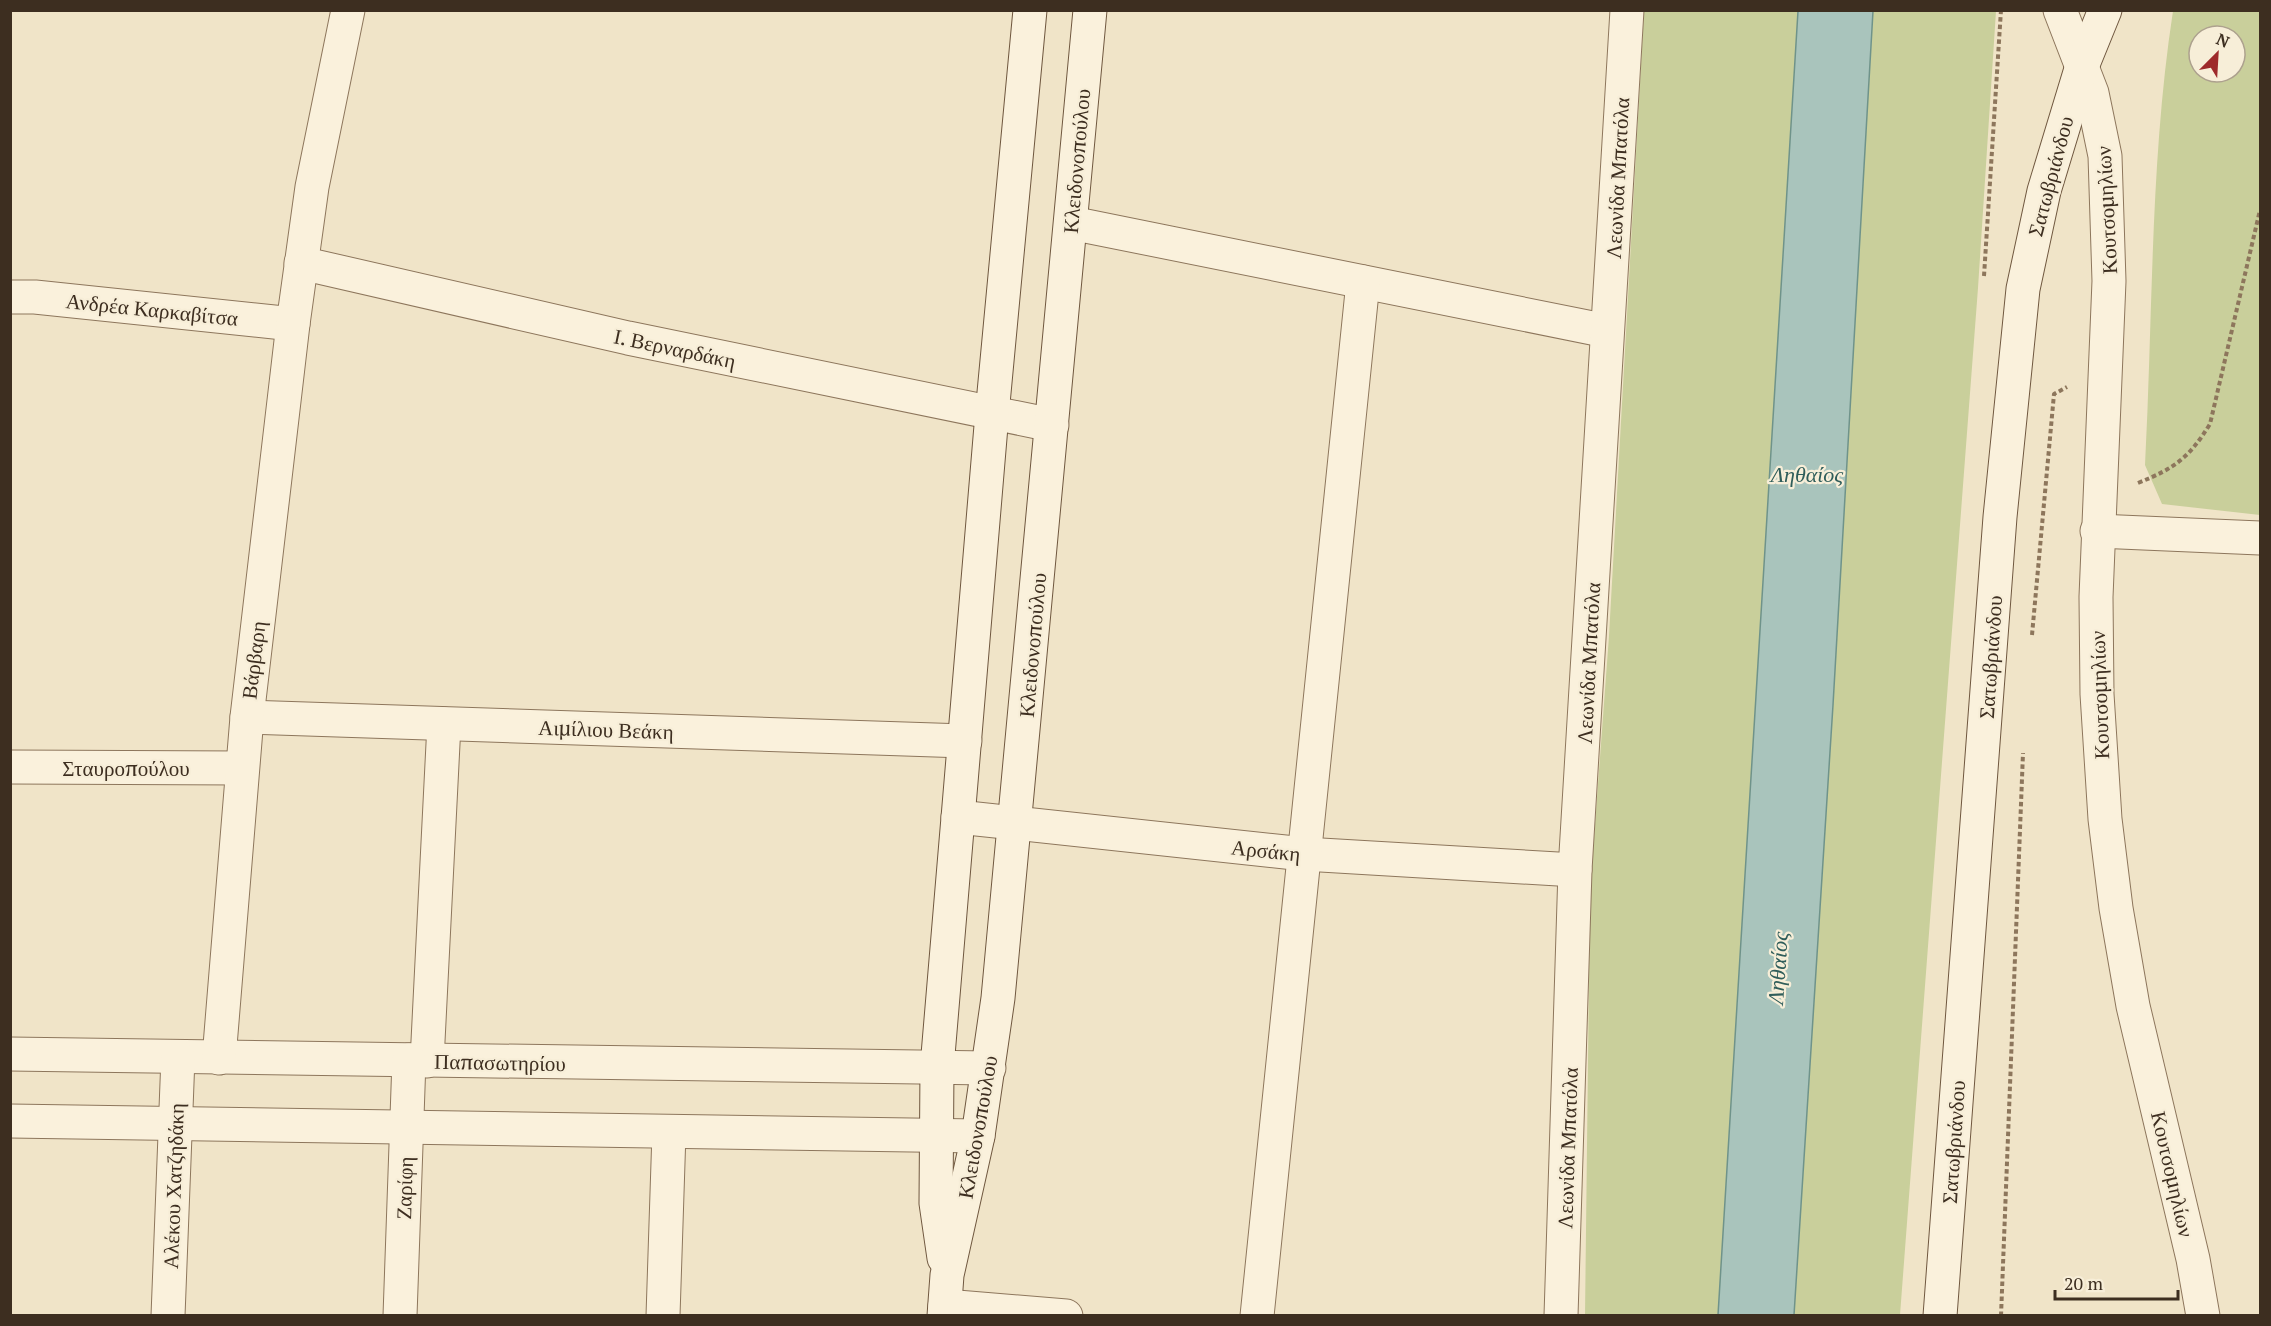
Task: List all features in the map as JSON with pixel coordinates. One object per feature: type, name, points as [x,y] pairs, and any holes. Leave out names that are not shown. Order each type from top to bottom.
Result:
[{"type":"street","name":"Βάρβαρη","points":[[219,1058],[247,717],[300,263],[312,187],[348,10]]},
{"type":"street","name":"Κλειδονοπούλου","points":[[945,1299],[936,1203],[934,1136],[937,1067],[992,414],[1030,10]]},
{"type":"street","name":"Κλειδονοπούλου","points":[[945,1299],[978,1137],[989,1068],[1015,823],[1090,10]]},
{"type":"street","name":"Λεωνίδα Μπατόλα","points":[[1561,1316],[1575,870],[1627,10]]},
{"type":"street","name":"Κουτσομηλίων","points":[[2060,10],[2092,93],[2102,132],[2108,207],[2109,301],[2097,531],[2097,694],[2105,819],[2116,908],[2133,1006],[2193,1259],[2203,1316]]},
{"type":"street","name":"Σατωβριάνδου","points":[[1940,1316],[2015,356],[2031,243],[2081,69],[2105,10]]},
{"type":"street","points":[[1071,223],[1607,331]]},
{"type":"street","name":"Ι. Βερναρδάκη","points":[[300,263],[628,338],[1052,425]]},
{"type":"street","points":[[1257,1316],[1363,282]]},
{"type":"street","name":"Ανδρέα Καρκαβίτσα","points":[[10,297],[35,297],[293,324]]},
{"type":"street","points":[[2097,531],[2260,538]]},
{"type":"street","name":"Αιμίλιου Βεάκη","points":[[247,717],[965,741]]},
{"type":"street","name":"Ζαρίφη","points":[[400,1316],[406,1128],[418,1060],[444,724]]},
{"type":"street","name":"Σταυροπούλου","points":[[10,767],[242,768]]},
{"type":"street","name":"Αρσάκη","points":[[958,818],[1304,854],[1575,870]]},
{"type":"street","name":"Παπασωτηρίου","points":[[10,1054],[989,1068]]},
{"type":"street","name":"Αλέκου Χατζηδάκη","points":[[168,1316],[178,1057]]},
{"type":"street","points":[[10,1121],[978,1137]]},
{"type":"street","points":[[663,1316],[669,1132]]},
{"type":"street","points":[[945,1299],[1066,1316]]},
{"type":"path","points":[[2099,488],[2134,485],[2171,470],[2194,451],[2210,424],[2260,210]]},
{"type":"path","points":[[2031,645],[2054,394],[2066,387],[2073,392]]},
{"type":"path","points":[[2001,1316],[2023,752]]},
{"type":"green space","points":[[1644,11],[1798,11],[1718,1315],[1585,1316],[1590,892],[1609,636]]},
{"type":"green space","points":[[1873,11],[1996,11],[1978,288],[1900,1315],[1794,1316],[1833,705]]},
{"type":"green space","points":[[2173,11],[2260,11],[2260,515],[2162,504],[2145,465],[2153,237],[2160,124]]},
{"type":"water","name":"Ληθαίος","points":[[1798,11],[1873,11],[1833,705],[1794,1315],[1718,1315]]}]
